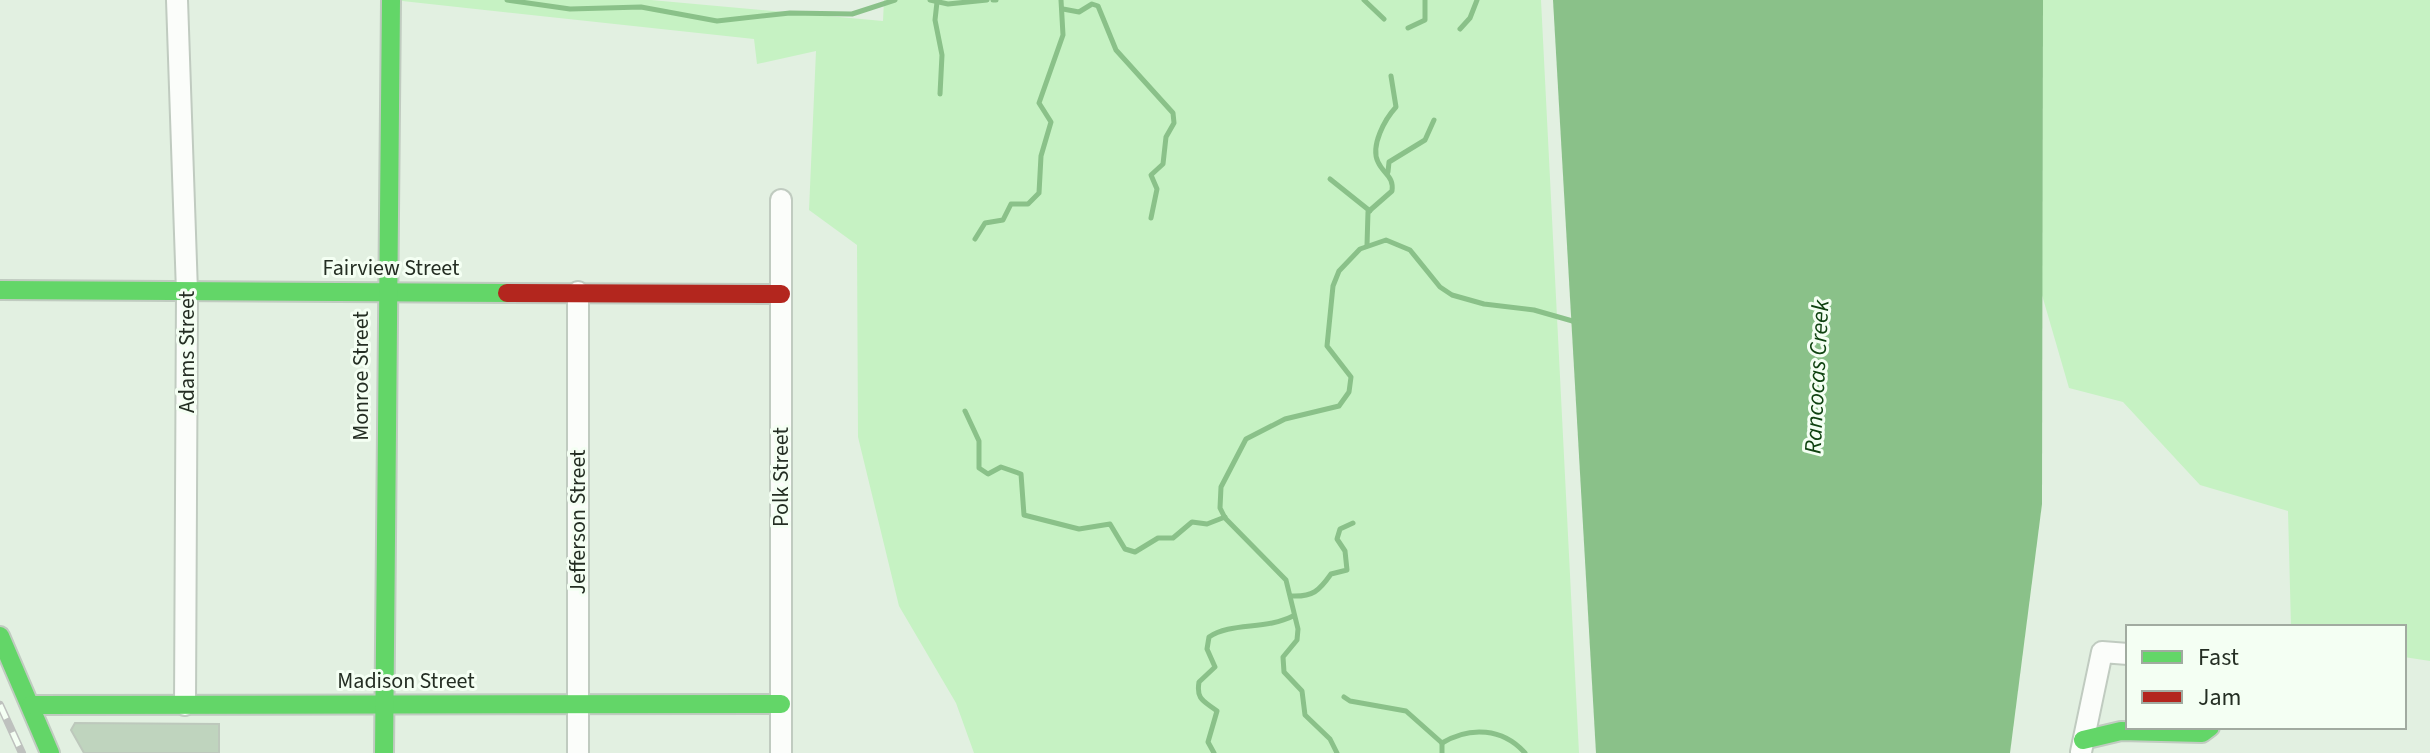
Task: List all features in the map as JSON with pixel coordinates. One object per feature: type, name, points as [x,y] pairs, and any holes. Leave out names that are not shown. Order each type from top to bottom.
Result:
[{"type":"street","name":"Adams Street","points":[[177,0],[187,292],[185,705]]},
{"type":"street","name":"Monroe Street","points":[[384,753],[391,0]]},
{"type":"street","name":"Polk Street","points":[[781,200],[781,753]]},
{"type":"street","name":"Fairview Street","points":[[0,290],[781,294]]},
{"type":"street","name":"Jefferson Street","points":[[578,292],[578,753]]},
{"type":"street","points":[[0,636],[50,753]]},
{"type":"street","points":[[2082,747],[2102,652],[2126,654]]},
{"type":"street","name":"Madison Street","points":[[31,705],[578,707],[781,704]]},
{"type":"street","points":[[31,705],[66,753]]},
{"type":"street","points":[[2082,747],[2121,731],[2202,733],[2207,729]]},
{"type":"shaded area","points":[[393,0],[651,0],[883,21],[884,0],[1541,0],[1579,753],[974,753],[956,703],[899,606],[858,437],[857,245],[809,210],[816,51],[757,64],[754,39]]},
{"type":"shaded area","points":[[2043,0],[2430,0],[2430,661],[2406,657],[2406,625],[2291,625],[2288,511],[2200,485],[2123,402],[2069,388],[2042,295]]},
{"type":"water","name":"Rancocas Creek","points":[[1553,0],[2043,0],[2042,504],[2010,753],[1596,753]]},
{"type":"building","points":[[75,723],[219,724],[219,753],[84,753],[71,730]]},
{"type":"waterway","points":[[507,0],[570,9],[641,7],[717,21],[790,13],[852,14],[895,0]]},
{"type":"waterway","points":[[930,0],[948,4],[987,0]]},
{"type":"waterway","points":[[975,239],[985,223],[1003,220],[1011,204],[1028,204],[1039,193],[1041,156],[1051,122],[1039,103],[1063,35],[1061,0]]},
{"type":"waterway","points":[[1364,0],[1384,19]]},
{"type":"waterway","points":[[1408,28],[1425,20],[1425,0]]},
{"type":"waterway","points":[[1460,29],[1470,18],[1477,0]]},
{"type":"waterway","points":[[937,2],[935,20],[942,55],[940,94]]},
{"type":"waterway","points":[[1063,9],[1079,12],[1092,4],[1098,6],[1116,50],[1173,113],[1174,123],[1166,137],[1163,164],[1151,175],[1157,189],[1151,218]]},
{"type":"waterway","points":[[1367,245],[1368,212],[1392,191],[1390,179],[1376,156],[1383,125],[1396,107],[1391,76]]},
{"type":"waterway","points":[[1388,172],[1389,162],[1425,140],[1434,120]]},
{"type":"waterway","points":[[1330,179],[1370,211]]},
{"type":"waterway","points":[[1337,753],[1330,739],[1305,715],[1302,691],[1284,672],[1283,657],[1297,640],[1298,629],[1286,580],[1225,518],[1220,508],[1221,487],[1246,439],[1285,419],[1339,406],[1349,392],[1351,377],[1327,346],[1333,286],[1339,271],[1360,249],[1386,240],[1410,250],[1440,287],[1452,295],[1484,304],[1534,310],[1576,322]]},
{"type":"waterway","points":[[965,411],[979,441],[979,468],[988,474],[1001,467],[1021,474],[1024,515],[1079,529],[1110,524],[1125,549],[1135,552],[1158,538],[1173,538],[1192,522],[1207,524],[1225,517]]},
{"type":"waterway","points":[[1291,596],[1310,594],[1319,589],[1331,574],[1347,570],[1345,551],[1337,539],[1340,529],[1353,523]]},
{"type":"waterway","points":[[1214,753],[1208,742],[1217,711],[1202,700],[1198,688],[1199,682],[1215,667],[1207,649],[1209,637],[1227,629],[1271,623],[1293,616]]},
{"type":"waterway","points":[[1344,697],[1350,701],[1406,711],[1442,743]]},
{"type":"waterway","points":[[1442,743],[1464,734],[1486,732],[1507,738],[1525,753]]},
{"type":"waterway","points":[[1442,743],[1442,753]]},
{"type":"railway","points":[[0,705],[22,753]]},
{"type":"traffic: fast","points":[[384,753],[391,0]]},
{"type":"traffic: fast","points":[[0,290],[507,293]]},
{"type":"traffic: fast","points":[[0,636],[50,753]]},
{"type":"traffic: fast","points":[[31,705],[781,704]]},
{"type":"traffic: fast","points":[[2083,740],[2121,731],[2202,733],[2207,729]]},
{"type":"traffic: jam","points":[[507,293],[781,294]]}]
